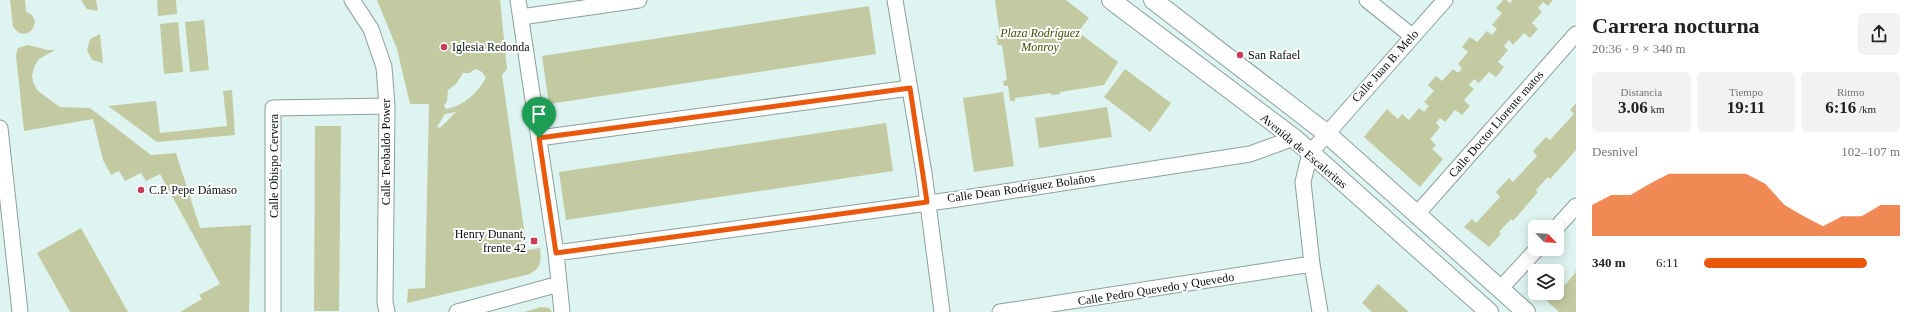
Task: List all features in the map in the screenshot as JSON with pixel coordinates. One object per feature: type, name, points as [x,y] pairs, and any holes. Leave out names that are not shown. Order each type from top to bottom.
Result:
[{"type":"street","name":"Calle Teobaldo Power","points":[[352,0],[371,29],[384,67],[387,106],[385,302],[387,312]]},
{"type":"street","points":[[518,0],[556,253],[562,312]]},
{"type":"street","points":[[521,17],[638,0]]},
{"type":"street","points":[[895,0],[910,88],[942,312]]},
{"type":"street","name":"Avenida de Escaleritas","points":[[1111,0],[1294,138],[1489,312]]},
{"type":"street","points":[[1153,0],[1326,133],[1526,312]]},
{"type":"street","points":[[1367,0],[1412,36]]},
{"type":"street","name":"Calle Juan B. Melo","points":[[1310,153],[1412,36],[1436,3]]},
{"type":"street","name":"Calle Doctor Llorente matos","points":[[1417,214],[1576,34]]},
{"type":"street","points":[[539,138],[910,88]]},
{"type":"street","name":"Calle Obispo Cervera","points":[[273,312],[273,108],[387,106]]},
{"type":"street","points":[[0,128],[20,312]]},
{"type":"street","name":"Calle Dean Rodríguez Bolaños","points":[[556,253],[927,202],[1250,154],[1294,138]]},
{"type":"street","points":[[1310,153],[1303,182],[1312,264],[1320,312]]},
{"type":"street","points":[[1563,220],[1576,206]]},
{"type":"street","points":[[1500,289],[1531,256]]},
{"type":"street","name":"Calle Pedro Quevedo y Quevedo","points":[[1000,312],[1312,264]]},
{"type":"street","points":[[457,312],[558,284]]},
{"type":"green space","points":[[10,0],[25,0],[26,12],[31,14],[35,21],[30,32],[22,34],[13,27]]},
{"type":"green space","points":[[81,0],[96,0],[98,11],[87,9]]},
{"type":"green space","points":[[157,0],[176,0],[177,14],[158,16]]},
{"type":"green space","points":[[377,0],[500,0],[507,69],[502,75],[527,250],[540,248],[541,257],[539,266],[530,274],[407,303],[408,289],[425,288],[429,104],[410,104],[397,49]],"holes":[[[475,69],[482,72],[486,78],[482,84],[474,94],[464,102],[446,109],[444,105],[447,102],[448,90],[456,84],[463,73],[470,73]],[[456,112],[440,128],[437,127],[445,114]]]},
{"type":"green space","name":"Plaza Rodríguez Monroy","points":[[995,0],[1066,0],[1089,18],[1078,32],[1118,62],[1104,85],[1060,92],[1060,94],[1051,95],[1051,93],[1015,98],[1015,101],[1010,101],[1008,86],[1004,86],[1003,81],[1007,80],[1002,45],[998,45],[996,36],[1000,35]]},
{"type":"green space","points":[[1503,0],[1510,3],[1513,0],[1553,0],[1548,6],[1543,2],[1538,8],[1542,12],[1532,23],[1538,29],[1530,38],[1524,33],[1513,45],[1509,40],[1504,46],[1508,50],[1498,62],[1504,67],[1496,77],[1489,72],[1479,83],[1474,79],[1469,85],[1474,89],[1464,100],[1470,106],[1462,115],[1455,110],[1445,122],[1440,118],[1436,123],[1440,127],[1430,139],[1436,145],[1432,149],[1443,159],[1420,187],[1364,137],[1387,109],[1398,119],[1402,114],[1409,120],[1419,108],[1424,112],[1429,106],[1424,102],[1434,91],[1428,85],[1436,76],[1442,81],[1453,69],[1458,73],[1462,68],[1458,64],[1468,52],[1462,47],[1470,37],[1477,42],[1487,31],[1492,35],[1497,29],[1492,25],[1502,13],[1496,8]]},
{"type":"green space","points":[[869,6],[876,54],[549,104],[542,56]]},
{"type":"green space","points":[[204,20],[209,70],[190,72],[185,22]]},
{"type":"green space","points":[[178,22],[183,72],[164,74],[160,24]]},
{"type":"green space","points":[[100,34],[103,63],[92,60],[87,50],[90,39]]},
{"type":"green space","points":[[28,45],[48,50],[55,50],[39,59],[34,67],[32,76],[33,82],[38,91],[60,107],[90,108],[151,155],[176,153],[200,228],[251,225],[249,312],[180,312],[202,299],[199,295],[220,284],[160,174],[146,181],[141,173],[125,181],[119,171],[111,175],[103,160],[93,119],[24,131],[16,55],[18,48]]},
{"type":"green space","points":[[1125,69],[1171,103],[1150,132],[1104,97]]},
{"type":"green space","points":[[232,90],[235,135],[157,142],[108,106],[156,101],[160,133],[227,126],[223,91]]},
{"type":"green space","points":[[1003,92],[1014,166],[974,172],[963,98]]},
{"type":"green space","points":[[1576,103],[1576,150],[1550,179],[1548,177],[1536,190],[1538,192],[1513,221],[1511,219],[1499,232],[1501,234],[1489,247],[1464,227],[1472,219],[1476,223],[1500,197],[1496,192],[1509,178],[1513,182],[1537,156],[1533,151],[1546,137],[1550,140],[1574,114],[1570,110]]},
{"type":"green space","points":[[1107,107],[1112,137],[1039,148],[1035,118]]},
{"type":"green space","points":[[886,123],[893,171],[566,220],[559,172]]},
{"type":"green space","points":[[315,126],[341,126],[339,311],[314,311]]},
{"type":"green space","points":[[81,228],[128,312],[70,312],[37,253]]},
{"type":"green space","points":[[1576,272],[1576,312],[1559,312],[1547,301],[1564,300],[1564,284],[1565,285]]},
{"type":"green space","points":[[1378,284],[1409,312],[1372,312],[1362,303]]},
{"type":"green space","points":[[541,307],[549,308],[552,312],[524,312]]},
{"type":"place","name":"Iglesia Redonda","points":[[444,47]]},
{"type":"place","name":"San Rafael","points":[[1240,55]]},
{"type":"place","name":"C.P. Pepe Dámaso","points":[[141,190]]},
{"type":"place","name":"Henry Dunant, frente 42","points":[[534,241]]},
{"type":"route","points":[[910,88],[924,173],[927,202],[556,253],[539,138],[910,88]]}]
